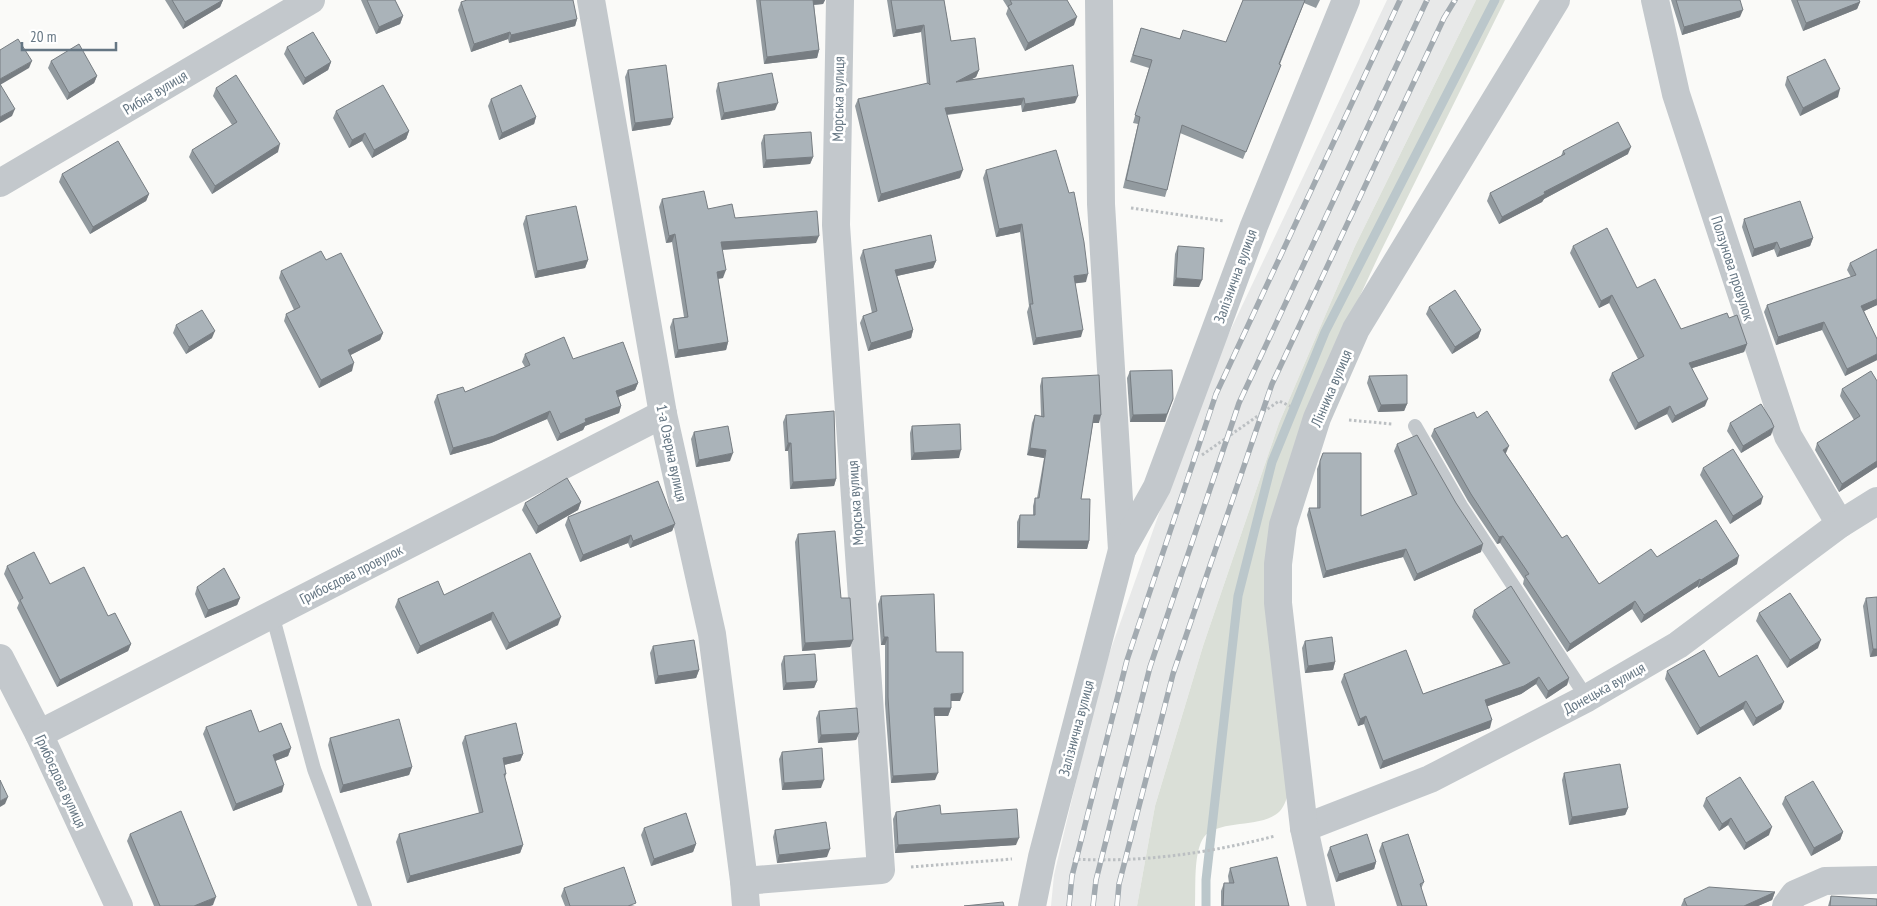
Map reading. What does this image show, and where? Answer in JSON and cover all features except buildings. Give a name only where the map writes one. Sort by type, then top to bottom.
[{"type":"street","name":"Рибна вулиця","points":[[0,184],[311,0]]},
{"type":"street","name":"1-а Озерна вулиця","points":[[592,0],[663,414],[712,634],[745,893]]},
{"type":"street","name":"Морська вулиця","points":[[840,0],[836,225],[881,870]]},
{"type":"street","name":"Залізнична вулиця","points":[[1099,0],[1101,204],[1122,550]]},
{"type":"street","name":"Залізнична вулиця","points":[[1032,906],[1042,857],[1122,550],[1157,487],[1254,226],[1346,0]]},
{"type":"street","name":"Лінника вулиця","points":[[1321,906],[1304,828],[1278,603],[1278,564],[1283,525],[1316,418],[1356,329],[1556,0]]},
{"type":"street","name":"Ползунова провулок","points":[[1655,0],[1676,94],[1788,436],[1840,524]]},
{"type":"street","name":"Грибоєдова провулок","points":[[38,734],[663,414]]},
{"type":"street","name":"Донецька вулиця","points":[[1304,828],[1430,779],[1588,698],[1678,645],[1840,524],[1877,501]]},
{"type":"street","name":"Грибоєдова вулиця","points":[[0,658],[38,734],[118,906]]},
{"type":"street","points":[[745,893],[881,870]]},
{"type":"street","points":[[1786,906],[1795,894],[1825,881],[1877,880]]},
{"type":"lane","points":[[1415,426],[1461,506],[1588,698]]},
{"type":"lane","points":[[272,614],[314,769],[365,906]]},
{"type":"path","points":[[1101,204],[1254,226]]},
{"type":"path","points":[[1200,456],[1279,401]]},
{"type":"path","points":[[1316,418],[1415,426]]},
{"type":"path","points":[[881,870],[1042,857],[1102,860],[1188,854],[1233,847],[1304,828]]},
{"type":"shaded area","points":[[1387,0],[1476,0],[1355,246],[1279,423],[1203,646],[1155,806],[1137,906],[1051,906],[1054,875],[1101,677],[1205,384]]},
{"type":"shaded area","points":[[1476,0],[1505,0],[1379,255],[1325,371],[1274,522],[1289,794],[1280,811],[1272,817],[1219,828],[1211,831],[1204,837],[1198,852],[1195,906],[1137,906],[1155,806],[1203,646],[1279,423],[1355,246]]},
{"type":"waterway","points":[[1206,906],[1206,880],[1238,596],[1272,462],[1325,332],[1495,0]]},
{"type":"railway","points":[[1069,906],[1072,876],[1127,660],[1216,394],[1400,0]]},
{"type":"railway","points":[[1093,906],[1096,880],[1150,667],[1239,403],[1427,0]]},
{"type":"railway","points":[[1117,906],[1119,884],[1173,674],[1272,384],[1444,18],[1455,0]]}]
